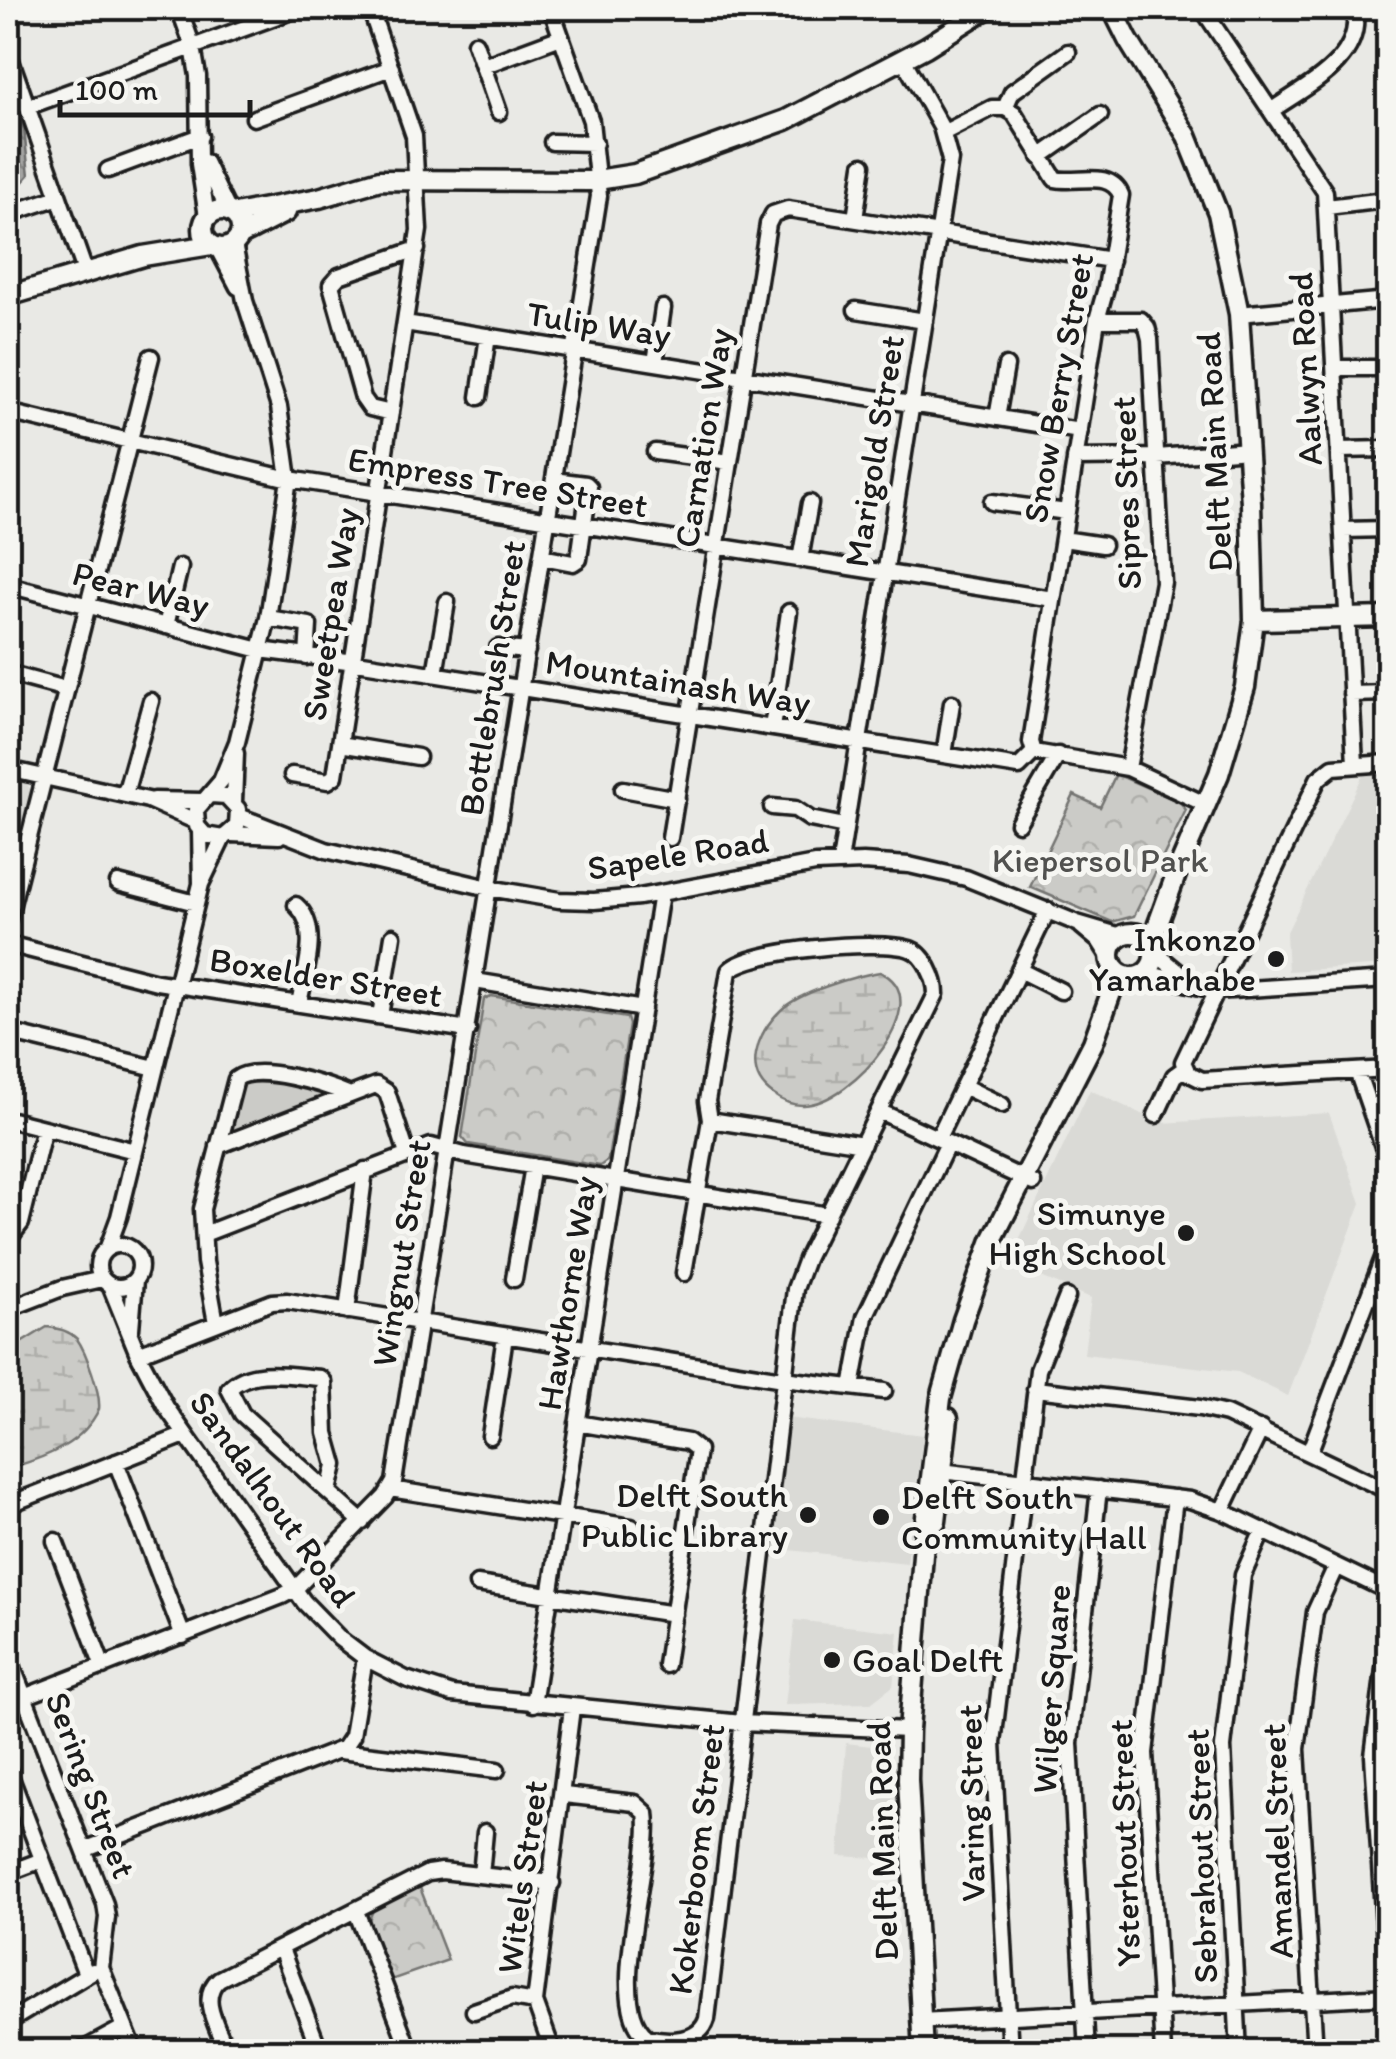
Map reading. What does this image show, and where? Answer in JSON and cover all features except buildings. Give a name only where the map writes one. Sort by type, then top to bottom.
[{"type":"street","points":[[179,8],[198,76],[205,237],[226,243]]},
{"type":"street","points":[[27,107],[281,11],[300,8]]},
{"type":"street","name":"Sweetpea Way","points":[[292,776],[333,780],[417,249],[414,136],[370,8]]},
{"type":"street","name":"Bottlebrush Street","points":[[489,888],[598,196],[595,143],[586,106],[551,8]]},
{"type":"street","points":[[8,296],[143,256],[226,243],[319,198],[369,182],[418,178],[614,180],[669,164],[786,120],[903,59],[988,8]]},
{"type":"street","name":"Delft Main Road","points":[[1099,8],[1128,40]]},
{"type":"street","name":"Delft Main Road","points":[[1112,8],[1166,98],[1204,175],[1226,245],[1240,314],[1249,450],[1254,620],[1245,687],[1207,805],[1176,872],[1152,947]]},
{"type":"street","name":"Aalwyn Road","points":[[1202,8],[1320,180],[1327,207],[1355,764]]},
{"type":"street","points":[[1272,110],[1344,56],[1355,34],[1354,8]]},
{"type":"street","points":[[482,66],[561,37]]},
{"type":"street","points":[[475,43],[498,112]]},
{"type":"street","points":[[8,52],[86,274]]},
{"type":"street","points":[[944,133],[992,108],[1005,108],[1012,92],[1068,52]]},
{"type":"street","name":"Marigold Street","points":[[840,862],[950,160],[944,133],[903,59]]},
{"type":"street","points":[[254,118],[391,68]]},
{"type":"street","name":"Snow Berry Street","points":[[1005,108],[1014,113],[1052,176],[1060,181],[1103,180],[1116,186],[1120,200],[1053,599],[1031,742],[1034,752]]},
{"type":"street","points":[[1040,158],[1100,115]]},
{"type":"street","points":[[108,170],[200,136]]},
{"type":"street","points":[[552,142],[595,143]]},
{"type":"street","points":[[200,152],[241,224],[226,243]]},
{"type":"street","points":[[855,220],[863,165]]},
{"type":"street","points":[[8,214],[59,197]]},
{"type":"street","points":[[143,256],[206,220],[214,211],[232,212],[319,198]]},
{"type":"street","points":[[1327,207],[1377,202]]},
{"type":"street","name":"Carnation Way","points":[[670,838],[770,218],[777,211],[788,209],[1111,260]]},
{"type":"street","points":[[201,884],[196,810],[221,781],[237,742],[268,618],[288,479],[278,407],[226,243]]},
{"type":"street","points":[[390,413],[370,408],[362,398],[330,284],[339,276],[417,249]]},
{"type":"street","points":[[1240,314],[1388,300]]},
{"type":"street","points":[[656,363],[663,308]]},
{"type":"street","points":[[856,310],[925,320]]},
{"type":"street","name":"Sipres Street","points":[[1097,320],[1135,318],[1147,327],[1157,457],[1161,600],[1128,768]]},
{"type":"street","name":"Tulip Way","points":[[406,323],[1080,431]]},
{"type":"street","points":[[479,397],[488,336]]},
{"type":"street","points":[[8,920],[151,357]]},
{"type":"street","points":[[997,418],[1006,366]]},
{"type":"street","points":[[1334,368],[1388,368]]},
{"type":"street","name":"Empress Tree Street","points":[[8,412],[288,479],[1053,599]]},
{"type":"street","points":[[1339,450],[1388,449]]},
{"type":"street","points":[[1076,458],[1249,450]]},
{"type":"street","points":[[655,452],[730,462]]},
{"type":"street","points":[[542,557],[577,562],[584,526],[589,487],[554,480]]},
{"type":"street","points":[[992,502],[1067,512]]},
{"type":"street","points":[[800,560],[810,503]]},
{"type":"street","points":[[1343,530],[1388,529]]},
{"type":"street","points":[[1063,538],[1103,545]]},
{"type":"street","points":[[166,626],[180,568]]},
{"type":"street","name":"Pear Way","points":[[8,586],[260,650]]},
{"type":"street","points":[[435,674],[448,602]]},
{"type":"street","points":[[772,728],[789,612]]},
{"type":"street","points":[[1254,620],[1388,617]]},
{"type":"street","points":[[268,618],[309,625],[308,657]]},
{"type":"street","name":"Mountainash Way","points":[[498,648],[527,650]]},
{"type":"street","name":"Mountainash Way","points":[[260,650],[1019,766]]},
{"type":"street","points":[[14,675],[66,689]]},
{"type":"street","points":[[1351,694],[1388,694]]},
{"type":"street","points":[[124,794],[150,702]]},
{"type":"street","points":[[944,754],[952,703]]},
{"type":"street","points":[[130,1335],[106,1282],[103,1254],[119,1217],[201,884],[237,809],[237,742]]},
{"type":"street","points":[[340,744],[418,757]]},
{"type":"street","points":[[1039,786],[1019,766],[1034,752],[1128,768],[1207,805]]},
{"type":"street","points":[[1018,823],[1058,755]]},
{"type":"street","points":[[1388,763],[1333,767],[1318,779],[1184,1057],[1186,1070],[1202,1080],[1388,1069]]},
{"type":"street","points":[[8,769],[148,800],[198,826],[210,838],[227,836]]},
{"type":"street","points":[[624,789],[676,799]]},
{"type":"street","points":[[148,800],[221,795],[237,809]]},
{"type":"street","points":[[772,807],[846,826]]},
{"type":"street","name":"Sapele Road","points":[[237,809],[284,836],[326,850],[489,888],[572,901],[617,900],[790,867],[840,862],[932,869],[966,878],[1077,923],[1124,934]]},
{"type":"street","name":"Sapele Road","points":[[227,836],[284,836]]},
{"type":"street","name":"Delft Main Road","points":[[1124,934],[1148,916],[1176,872]]},
{"type":"street","points":[[118,884],[196,903]]},
{"type":"street","name":"Wingnut Street","points":[[295,1589],[362,1522],[390,1489],[396,1474],[489,888]]},
{"type":"street","name":"Hawthorne Way","points":[[533,1704],[662,892]]},
{"type":"street","points":[[296,905],[307,916],[310,932],[299,1004]]},
{"type":"street","points":[[852,1387],[865,1317],[964,1086],[1048,910]]},
{"type":"street","name":"Sapele Road","points":[[1077,923],[1100,942],[1112,961]]},
{"type":"street","points":[[1193,984],[1140,935],[1124,934],[1112,945],[1112,961],[1122,974],[1216,991],[1388,980]]},
{"type":"street","points":[[380,1016],[394,936]]},
{"type":"street","name":"Boxelder Street","points":[[8,944],[175,984],[468,1030]]},
{"type":"street","name":"Kokerboom Street","points":[[564,1795],[634,1803],[646,1813],[628,1999],[638,2030],[646,2038],[696,2036],[704,2030],[707,2019],[795,1290],[936,989],[916,952],[862,944],[747,959],[734,966],[726,977],[709,1084],[706,1105],[710,1120]]},
{"type":"street","points":[[1138,975],[1150,968],[1152,947]]},
{"type":"street","name":"Delft Main Road","points":[[923,2052],[908,1730],[937,1470],[941,1398],[963,1320],[985,1263],[999,1247],[1027,1181],[1056,1131],[1058,1115],[1093,1043],[1112,990],[1112,961]]},
{"type":"street","points":[[1019,970],[1060,991]]},
{"type":"street","name":"Delft Main Road","points":[[1093,1043],[1138,975]]},
{"type":"street","points":[[476,981],[642,1009]]},
{"type":"street","points":[[8,1032],[155,1068]]},
{"type":"street","points":[[1156,1115],[1174,1076],[1186,1070]]},
{"type":"street","points":[[1357,1071],[1388,1161]]},
{"type":"street","points":[[216,1324],[202,1209],[234,1084],[244,1073],[324,1084],[350,1094]]},
{"type":"street","points":[[218,1146],[372,1086],[384,1088],[407,1154]]},
{"type":"street","points":[[964,1086],[1002,1105]]},
{"type":"street","points":[[879,1111],[1027,1181]]},
{"type":"street","points":[[8,1119],[135,1151]]},
{"type":"street","points":[[684,1273],[710,1120],[863,1144]]},
{"type":"street","points":[[8,1240],[21,1223],[44,1128]]},
{"type":"street","points":[[204,1234],[431,1146],[828,1215]]},
{"type":"street","points":[[514,1279],[534,1166]]},
{"type":"street","points":[[347,1310],[366,1170]]},
{"type":"street","points":[[119,1217],[140,1263],[134,1280],[130,1335]]},
{"type":"street","points":[[62,1288],[103,1254],[124,1245],[130,1248]]},
{"type":"street","points":[[1309,1452],[1388,1245]]},
{"type":"street","points":[[8,1310],[62,1288],[106,1282],[119,1287],[134,1280]]},
{"type":"street","name":"Varing Street","points":[[1010,2052],[993,1743],[1035,1389],[1041,1359],[1066,1297]]},
{"type":"street","points":[[138,1354],[282,1300],[783,1379],[884,1391]]},
{"type":"street","name":"Sandalhout Road","points":[[130,1335],[186,1435],[295,1589],[321,1621],[365,1658],[406,1679],[440,1691],[572,1708],[742,1723],[908,1730]]},
{"type":"street","points":[[490,1436],[505,1336]]},
{"type":"street","points":[[329,1491],[335,1465],[326,1433],[324,1382],[320,1378],[269,1374],[232,1384],[231,1397],[242,1414],[362,1522]]},
{"type":"street","points":[[1035,1389],[1226,1414],[1388,1488]]},
{"type":"street","points":[[577,1423],[688,1442],[698,1450],[666,1665]]},
{"type":"street","points":[[1222,1511],[1260,1429]]},
{"type":"street","points":[[8,1505],[186,1435]]},
{"type":"street","points":[[116,1462],[183,1636]]},
{"type":"street","points":[[937,1470],[1175,1498],[1222,1511],[1388,1591]]},
{"type":"street","points":[[390,1489],[632,1528]]},
{"type":"street","name":"Wilger Square","points":[[1087,2052],[1070,1743],[1099,1490]]},
{"type":"street","name":"Ysterhout Street","points":[[1162,2052],[1145,1753],[1175,1498]]},
{"type":"street","name":"Sebrahout Street","points":[[1239,2052],[1223,1747],[1242,1576],[1263,1530]]},
{"type":"street","points":[[54,1541],[103,1667]]},
{"type":"street","name":"Amandel Street","points":[[1315,2052],[1297,1749],[1315,1612],[1336,1566]]},
{"type":"street","points":[[476,1584],[674,1614]]},
{"type":"street","points":[[24,1698],[295,1589]]},
{"type":"street","points":[[920,2021],[1312,2000],[1388,1992],[1382,1812],[1373,1748],[1384,1690],[1388,1637]]},
{"type":"street","name":"Sering Street","points":[[8,1654],[106,1910],[94,1971],[126,2027],[135,2052]]},
{"type":"street","points":[[340,1751],[352,1736],[365,1658]]},
{"type":"street","name":"Witels Street","points":[[553,2052],[535,2002],[572,1708]]},
{"type":"street","points":[[84,1850],[340,1751],[497,1770]]},
{"type":"street","points":[[8,1770],[42,1860],[94,1971],[8,2022]]},
{"type":"street","points":[[481,1875],[485,1832]]},
{"type":"street","points":[[8,1873],[42,1860]]},
{"type":"street","points":[[227,2052],[209,2004],[210,1989],[220,1979],[428,1872],[552,1883]]},
{"type":"street","points":[[356,1910],[410,2052]]},
{"type":"street","points":[[280,1949],[320,2052]]},
{"type":"street","points":[[474,2010],[512,1998],[535,2002]]},
{"type":"street","points":[[79,2052],[126,2027]]},
{"type":"shaded area","points":[[1364,773],[1388,773],[1388,965],[1288,971],[1286,934]]},
{"type":"shaded area","points":[[8,780],[26,782],[31,791],[8,884]]},
{"type":"shaded area","name":"Simunye High School","points":[[1090,1090],[1161,1123],[1329,1113],[1361,1203],[1288,1396],[1238,1372],[1084,1354],[1091,1298],[1008,1263]]},
{"type":"shaded area","points":[[787,1418],[923,1435],[907,1563],[771,1548]]},
{"type":"shaded area","name":"Goal Delft","points":[[795,1620],[899,1632],[893,1686],[871,1703],[785,1705]]},
{"type":"shaded area","points":[[846,1743],[880,1747],[890,1755],[895,1859],[839,1856]]},
{"type":"green space","name":"Kiepersol Park","points":[[1116,774],[1180,802],[1186,810],[1134,916],[1112,922],[1030,887],[1074,795],[1100,807]]},
{"type":"green space","points":[[880,972],[896,985],[900,1004],[895,1026],[865,1070],[845,1088],[823,1100],[802,1105],[784,1101],[764,1086],[755,1065],[756,1053],[765,1030],[781,1010],[814,991]]},
{"type":"green space","points":[[491,996],[627,1018],[608,1160],[600,1166],[468,1144],[462,1137],[484,999]]},
{"type":"green space","points":[[247,1076],[321,1086],[326,1096],[322,1101],[232,1134],[228,1130],[238,1083]]},
{"type":"green space","points":[[47,1327],[77,1339],[92,1373],[99,1409],[74,1440],[13,1467],[8,1464],[8,1351]]},
{"type":"green space","points":[[419,1885],[448,1960],[391,1980],[368,1922],[374,1908]]},
{"type":"water","points":[[8,100],[24,129],[29,175],[8,198]]},
{"type":"place","name":"Inkonzo Yamarhabe","points":[[1276,959]]},
{"type":"place","name":"Simunye High School","points":[[1186,1233]]},
{"type":"place","name":"Delft South Public Library","points":[[808,1515]]},
{"type":"place","name":"Delft South Community Hall","points":[[881,1517]]},
{"type":"place","name":"Goal Delft","points":[[832,1660]]}]
